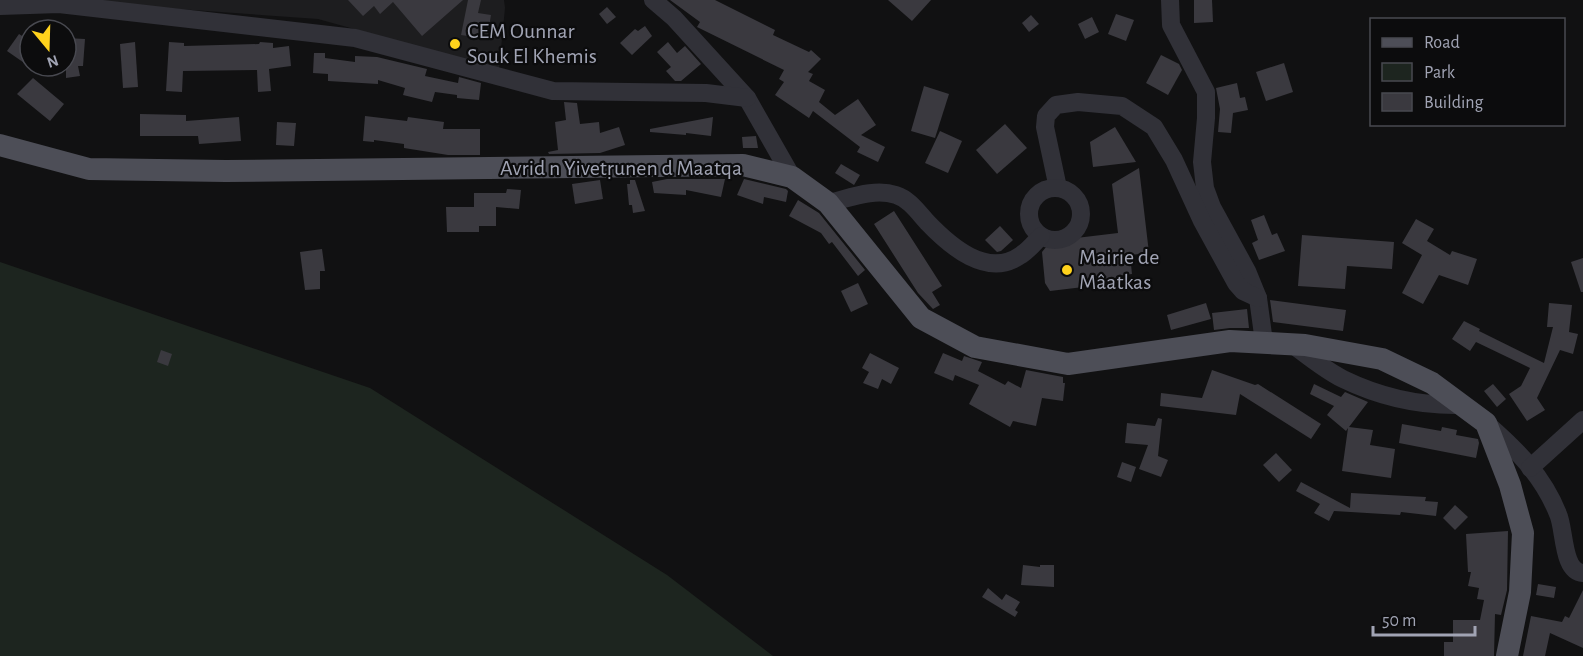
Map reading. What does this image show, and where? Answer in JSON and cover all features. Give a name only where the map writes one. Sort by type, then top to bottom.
[{"type":"main road","name":"Avrid n Yivetṛunen d Maatqa","points":[[0,145],[88,169],[238,171],[743,165],[792,177],[828,202],[921,318],[975,347],[1068,364],[1230,341],[1292,344],[1382,359],[1432,383],[1486,423]]},
{"type":"main road","points":[[1486,423],[1510,485],[1523,533],[1520,592],[1507,656]]},
{"type":"street","points":[[653,0],[674,18],[747,98],[792,177]]},
{"type":"street","points":[[1170,0],[1171,25],[1206,92],[1202,162],[1204,188],[1247,271],[1258,298],[1264,342]]},
{"type":"street","points":[[0,6],[59,3],[354,38],[553,91],[706,93],[747,98]]},
{"type":"street","points":[[1058,188],[1045,127],[1046,116],[1056,105],[1078,102],[1122,106],[1154,127],[1174,160],[1202,221],[1236,283],[1244,291],[1258,298]]},
{"type":"street","points":[[1058,188],[1074,196],[1081,212],[1077,229],[1062,239],[1054,240],[1041,236],[1029,220],[1031,204],[1042,192],[1058,188]]},
{"type":"street","points":[[828,202],[864,194],[898,195],[906,200],[932,228],[967,256],[987,263],[1021,256],[1041,236]]},
{"type":"street","points":[[1292,344],[1343,379],[1404,401],[1461,405]]},
{"type":"street","points":[[1530,468],[1583,420]]},
{"type":"street","points":[[1486,423],[1518,451],[1539,479],[1559,515],[1569,565],[1578,573],[1583,573]]},
{"type":"shaded area","name":"CEM Ounnar Souk El Khemis","points":[[78,0],[504,0],[505,8],[499,69],[318,19],[79,2]]},
{"type":"green space","points":[[0,262],[370,388],[667,575],[773,656],[0,656]]},
{"type":"building","points":[[348,0],[463,0],[422,36],[393,2],[380,14],[374,6],[363,16]]},
{"type":"building","points":[[468,0],[481,0],[478,13],[491,15],[487,39],[461,35]]},
{"type":"building","points":[[670,0],[715,0],[775,30],[773,35],[809,52],[811,50],[821,59],[808,72],[813,74],[809,81],[825,90],[819,102],[835,115],[858,99],[876,125],[861,135],[885,147],[878,162],[857,152],[860,147],[813,111],[809,118],[775,95],[784,82],[779,79],[784,70],[697,27],[700,22]]},
{"type":"building","points":[[888,0],[931,0],[912,21]]},
{"type":"building","points":[[1194,0],[1212,0],[1213,22],[1194,23]]},
{"type":"building","points":[[607,7],[616,17],[607,24],[599,14]]},
{"type":"building","points":[[1116,14],[1134,20],[1126,41],[1108,34]]},
{"type":"building","points":[[1031,15],[1039,24],[1029,32],[1022,23]]},
{"type":"building","points":[[1092,17],[1099,32],[1085,39],[1078,24]]},
{"type":"building","points":[[645,26],[652,36],[632,55],[620,43],[635,29],[638,31]]},
{"type":"building","points":[[18,35],[18,59],[7,51]]},
{"type":"building","points":[[78,39],[85,39],[83,66],[78,66]]},
{"type":"building","points":[[135,42],[138,87],[123,88],[120,44]]},
{"type":"building","points":[[169,42],[184,43],[184,46],[259,44],[260,42],[273,43],[273,48],[289,46],[291,66],[269,69],[271,91],[258,92],[257,70],[183,71],[182,92],[166,91]]},
{"type":"building","points":[[668,42],[677,53],[685,46],[701,64],[681,81],[675,81],[666,71],[671,67],[657,52]]},
{"type":"building","points":[[314,53],[325,53],[325,58],[355,62],[355,56],[377,57],[427,69],[425,76],[458,83],[459,77],[481,83],[479,100],[457,98],[457,95],[435,92],[432,102],[403,95],[405,88],[378,80],[378,84],[328,81],[328,74],[313,73]]},
{"type":"building","points":[[1161,55],[1179,64],[1182,70],[1168,95],[1146,83]]},
{"type":"building","points":[[1284,63],[1293,92],[1266,101],[1256,72]]},
{"type":"building","points":[[33,78],[64,104],[50,121],[17,94]]},
{"type":"building","points":[[1237,83],[1240,98],[1245,97],[1248,110],[1233,113],[1231,133],[1218,132],[1220,109],[1216,88]]},
{"type":"building","points":[[924,86],[949,94],[935,138],[911,131]]},
{"type":"building","points":[[564,102],[577,103],[580,124],[599,122],[600,133],[619,127],[625,145],[600,153],[549,154],[548,152],[558,150],[555,122],[566,120]]},
{"type":"building","points":[[140,114],[186,115],[186,121],[239,117],[241,141],[199,144],[198,136],[140,136]]},
{"type":"building","points":[[365,116],[407,121],[408,117],[444,122],[443,129],[480,129],[480,155],[448,155],[404,148],[404,144],[374,140],[374,142],[363,141]]},
{"type":"building","points":[[713,117],[711,136],[650,132],[650,129]]},
{"type":"building","points":[[277,122],[296,123],[294,146],[276,145]]},
{"type":"building","points":[[1005,124],[1027,148],[997,174],[976,150]]},
{"type":"building","points":[[1115,127],[1136,162],[1093,167],[1090,142]]},
{"type":"building","points":[[940,131],[962,141],[948,173],[925,163]]},
{"type":"building","points":[[756,136],[758,148],[743,148],[742,137]]},
{"type":"building","points":[[841,164],[860,175],[854,185],[835,173]]},
{"type":"building","points":[[1139,168],[1149,253],[1130,255],[1132,274],[1116,276],[1117,283],[1050,291],[1045,283],[1042,252],[1051,241],[1118,233],[1112,184]]},
{"type":"building","points":[[667,179],[725,179],[721,197],[686,190],[686,195],[654,193],[652,182]]},
{"type":"building","points":[[744,179],[786,189],[788,191],[786,202],[764,197],[763,204],[737,195]]},
{"type":"building","points":[[600,180],[603,199],[575,204],[572,184]]},
{"type":"building","points":[[630,180],[635,180],[645,211],[633,213],[632,205],[629,205],[627,184],[630,184]]},
{"type":"building","points":[[507,189],[521,190],[519,209],[496,207],[496,226],[479,226],[479,232],[447,232],[446,207],[474,207],[474,193],[506,193]]},
{"type":"building","points":[[798,200],[819,213],[865,270],[858,276],[832,242],[829,244],[821,233],[789,216]]},
{"type":"building","points":[[894,211],[942,286],[932,292],[940,305],[933,309],[918,293],[874,224]]},
{"type":"building","points":[[1264,215],[1272,235],[1277,233],[1285,251],[1259,260],[1252,243],[1258,240],[1251,220]]},
{"type":"building","points":[[1416,219],[1434,229],[1427,241],[1450,255],[1452,251],[1477,259],[1468,285],[1439,275],[1423,304],[1402,293],[1422,255],[1402,243]]},
{"type":"building","points":[[1000,226],[1013,240],[997,252],[985,240]]},
{"type":"building","points":[[1302,235],[1394,242],[1392,269],[1347,266],[1345,289],[1298,286]]},
{"type":"building","points":[[322,249],[325,271],[320,271],[320,289],[305,290],[300,252]]},
{"type":"building","points":[[1583,258],[1583,292],[1581,292],[1571,262]]},
{"type":"building","points":[[858,283],[868,304],[851,312],[841,291]]},
{"type":"building","points":[[1270,300],[1346,310],[1343,331],[1273,322]]},
{"type":"building","points":[[1206,303],[1211,319],[1171,330],[1167,315]]},
{"type":"building","points":[[1549,303],[1572,305],[1569,332],[1578,334],[1573,354],[1560,350],[1537,398],[1545,410],[1527,421],[1509,394],[1521,386],[1530,368],[1476,342],[1470,351],[1452,339],[1464,321],[1480,329],[1479,331],[1544,363],[1553,327],[1547,327]]},
{"type":"building","points":[[1247,309],[1249,328],[1214,330],[1212,313]]},
{"type":"building","points":[[161,350],[172,354],[168,366],[157,362]]},
{"type":"building","points":[[870,353],[899,368],[891,384],[882,379],[878,389],[863,383],[869,372],[862,368]]},
{"type":"building","points":[[943,353],[962,361],[964,356],[982,362],[978,371],[1005,385],[1008,381],[1021,388],[1026,370],[1063,377],[1063,383],[1065,383],[1063,401],[1042,398],[1036,426],[1013,421],[1010,427],[969,404],[979,385],[955,375],[953,381],[934,373]]},
{"type":"building","points":[[1212,370],[1255,385],[1258,384],[1321,424],[1311,439],[1240,394],[1236,415],[1160,406],[1161,393],[1202,398]]},
{"type":"building","points":[[1314,384],[1341,397],[1345,392],[1368,402],[1349,427],[1373,430],[1370,445],[1395,449],[1391,478],[1342,471],[1348,428],[1346,431],[1327,415],[1334,406],[1310,394]]},
{"type":"building","points":[[1493,384],[1506,399],[1497,407],[1484,391]]},
{"type":"building","points":[[1158,418],[1162,419],[1158,456],[1168,460],[1161,477],[1139,469],[1148,445],[1125,443],[1127,423],[1155,426]]},
{"type":"building","points":[[1402,424],[1441,431],[1442,427],[1457,430],[1456,435],[1478,439],[1476,458],[1399,443]]},
{"type":"building","points":[[1276,453],[1292,470],[1279,482],[1263,465]]},
{"type":"building","points":[[1122,462],[1136,467],[1131,482],[1117,477]]},
{"type":"building","points":[[1301,482],[1350,508],[1351,493],[1426,497],[1425,501],[1438,502],[1436,516],[1401,512],[1400,515],[1334,511],[1329,521],[1314,513],[1320,504],[1296,491]]},
{"type":"building","points":[[1455,505],[1468,517],[1455,530],[1443,518]]},
{"type":"building","points":[[1508,531],[1507,590],[1501,615],[1495,614],[1494,656],[1444,656],[1444,642],[1453,642],[1453,620],[1480,620],[1484,600],[1477,599],[1479,588],[1468,586],[1471,572],[1468,572],[1466,534]]},
{"type":"building","points":[[1023,565],[1040,567],[1040,565],[1054,565],[1054,587],[1021,585]]},
{"type":"building","points":[[1538,584],[1556,587],[1554,598],[1536,595]]},
{"type":"building","points":[[988,588],[1002,600],[1006,594],[1020,602],[1015,610],[1018,612],[1015,617],[982,597]]},
{"type":"building","points":[[1583,590],[1583,648],[1550,633],[1545,656],[1523,656],[1531,616],[1562,622],[1565,616],[1569,618]]},
{"type":"place","name":"CEM Ounnar Souk El Khemis","points":[[455,44]]},
{"type":"place","name":"Mairie de Mâatkas","points":[[1067,270]]}]
